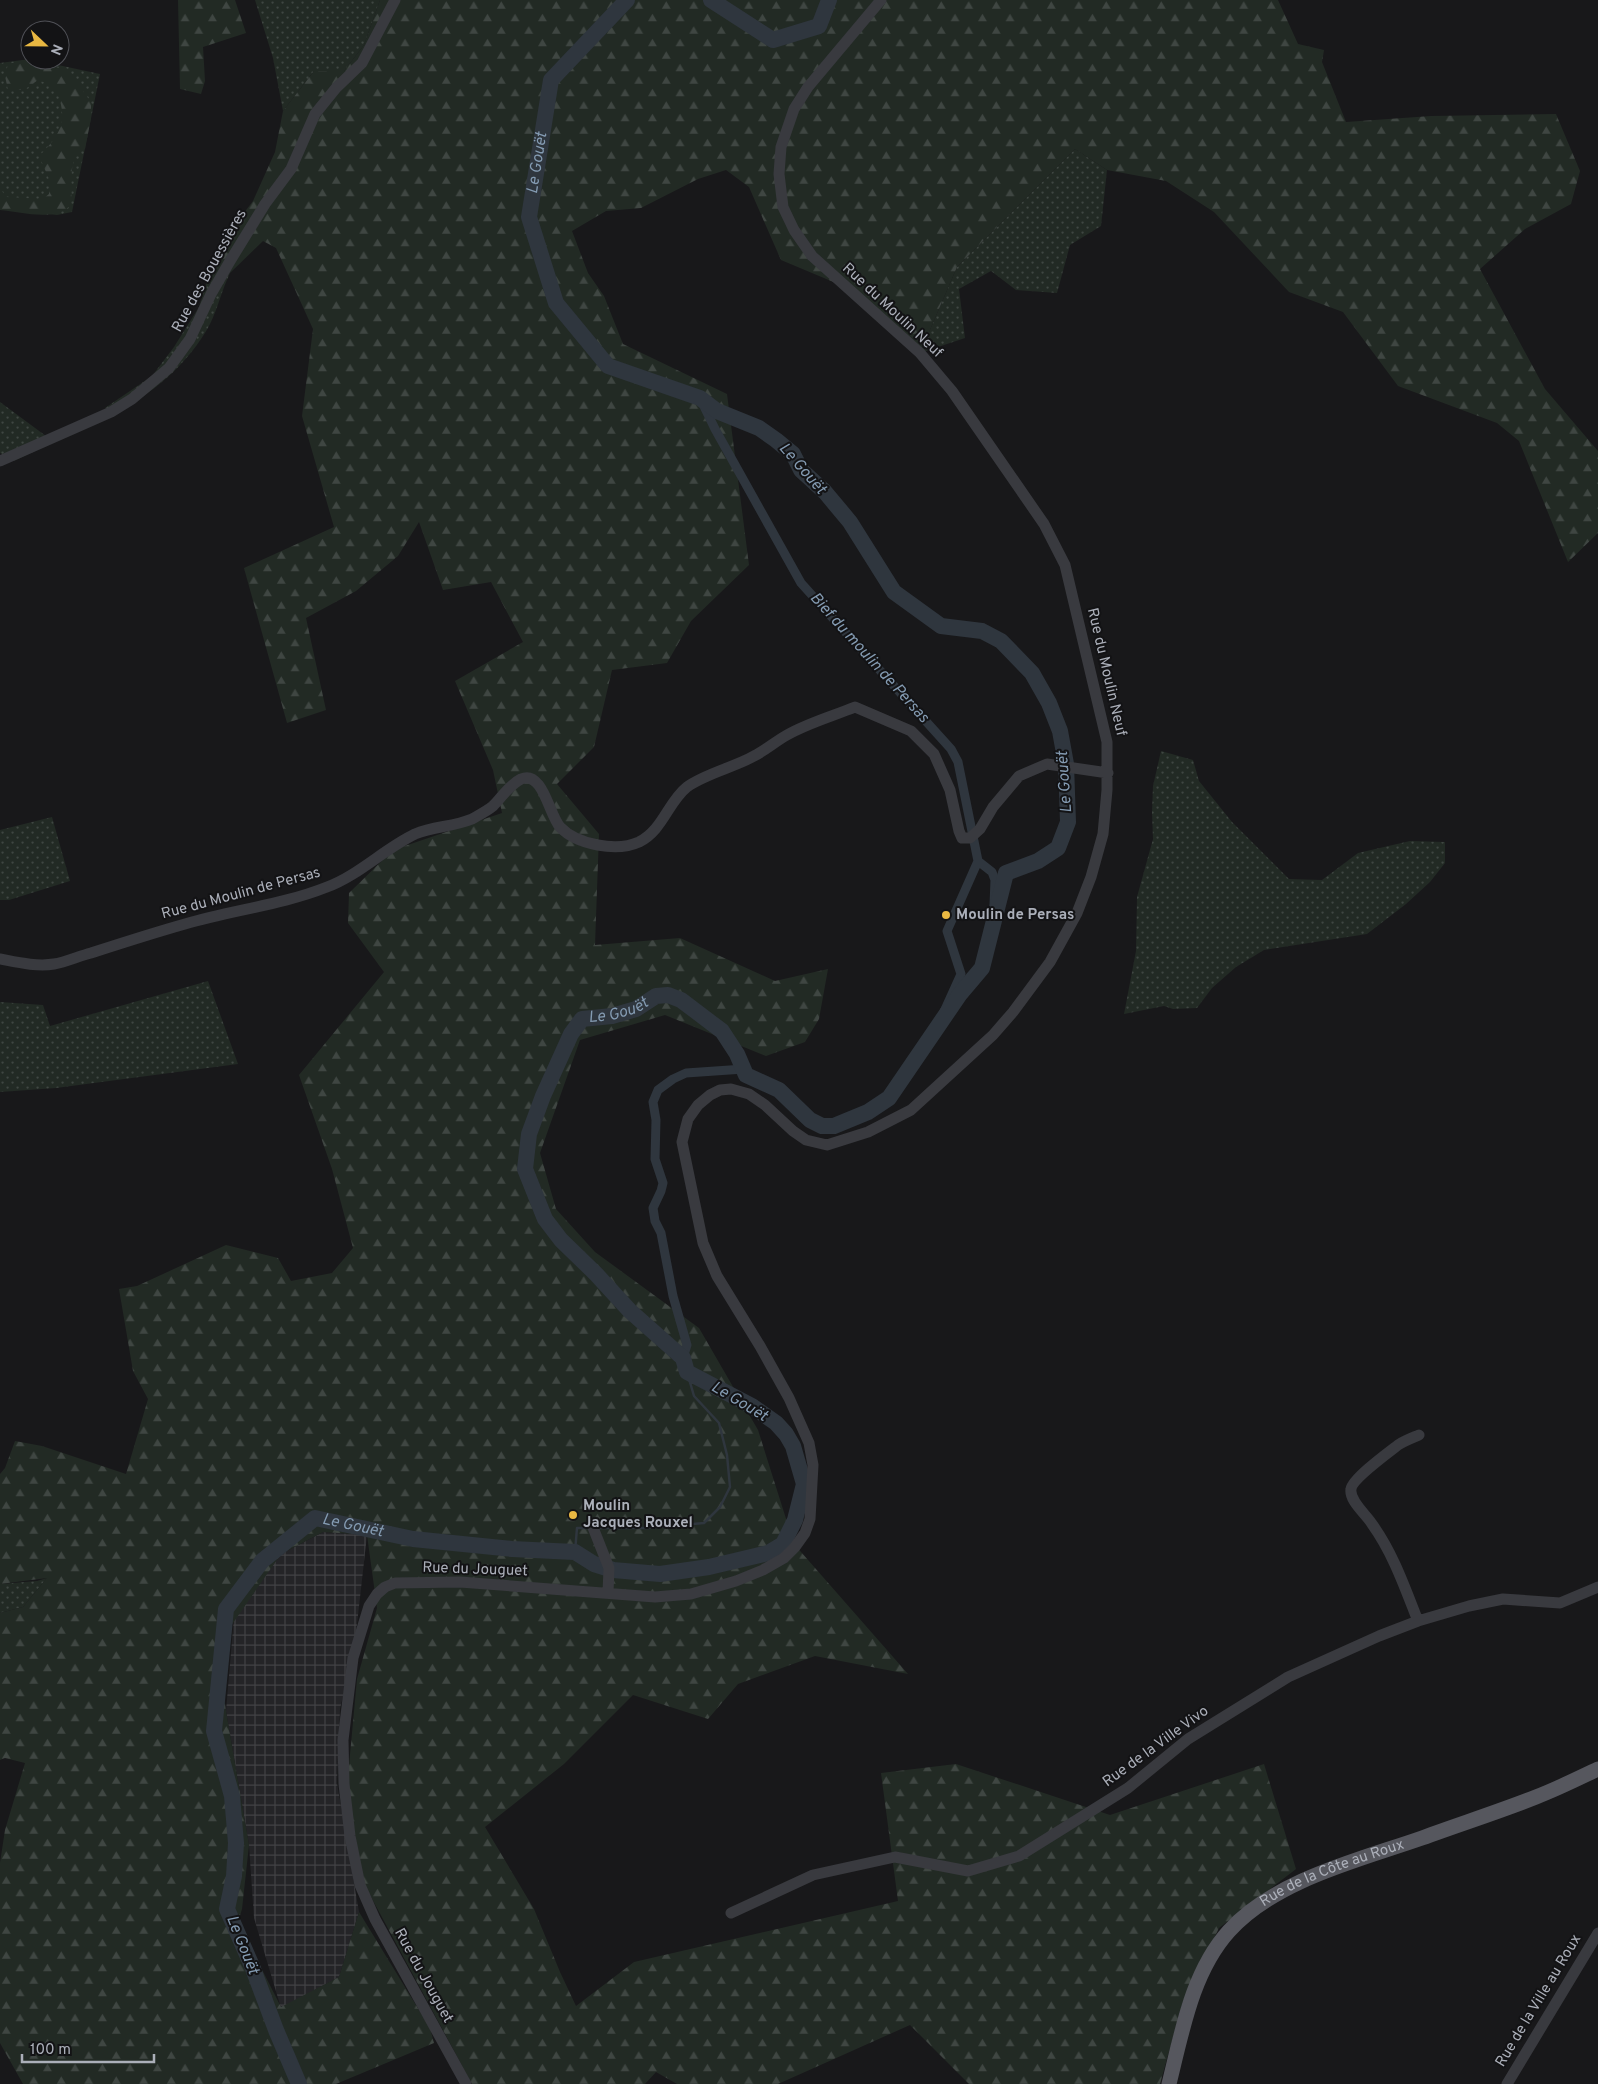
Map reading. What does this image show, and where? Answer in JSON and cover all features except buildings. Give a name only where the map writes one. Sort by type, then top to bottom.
[{"type":"main road","name":"Rue de la Côte au Roux","points":[[1169,2084],[1190,2004],[1200,1976],[1230,1930],[1254,1910],[1277,1894],[1321,1874],[1536,1797],[1598,1770]]},
{"type":"street","name":"Rue des Bouessières","points":[[0,461],[111,412],[132,399],[169,368],[190,340],[211,294],[230,260],[265,204],[291,169],[315,114],[336,88],[362,63],[395,0]]},
{"type":"street","name":"Rue du Moulin Neuf","points":[[721,1282],[703,1243],[682,1142],[688,1119],[698,1105],[710,1094],[720,1090],[731,1089],[749,1094],[806,1140],[827,1145],[868,1132],[911,1110],[993,1035],[1013,1012],[1050,962],[1077,913],[1091,877],[1103,834],[1108,773],[1107,742],[1065,565],[1044,524],[952,392],[920,353],[812,256],[794,230],[783,207],[779,174],[780,165],[787,126],[794,109],[808,88],[880,0]]},
{"type":"street","name":"Rue du Moulin de Persas","points":[[0,959],[52,965],[186,923],[262,906],[328,887],[414,835],[429,829],[453,826],[472,819],[491,808],[513,784],[523,778],[530,778],[537,782],[545,794],[551,812],[561,828],[578,838],[610,846],[639,842],[654,831],[688,787],[754,757],[788,734],[855,707],[911,731],[934,754],[950,790],[958,831],[962,838],[970,838],[980,829],[993,807],[1019,776],[1047,764],[1108,773]]},
{"type":"street","name":"Rue du Jouguet","points":[[466,2084],[375,1919],[360,1885],[350,1836],[344,1784],[343,1740],[353,1658],[364,1621],[369,1606],[377,1594],[385,1587],[395,1583],[460,1582],[608,1589],[655,1598],[691,1594],[727,1583],[763,1570],[784,1558],[805,1533],[810,1519],[813,1465],[809,1443],[789,1398],[721,1282]]},
{"type":"street","points":[[1418,1621],[1398,1569],[1386,1545],[1373,1524],[1352,1498],[1350,1487],[1399,1444],[1419,1435]]},
{"type":"street","points":[[593,1528],[609,1568],[608,1589]]},
{"type":"street","name":"Rue de la Ville Vivo","points":[[731,1912],[813,1875],[895,1857],[968,1870],[1020,1856],[1128,1788],[1188,1738],[1288,1677],[1379,1636],[1418,1621],[1503,1599],[1560,1603],[1598,1587]]},
{"type":"street","name":"Rue de la Ville au Roux","points":[[1507,2084],[1598,1933]]},
{"type":"shaded area","points":[[323,1532],[367,1535],[355,1642],[340,1709],[337,1783],[359,1912],[339,1977],[281,2008],[254,1918],[249,1845],[226,1711],[234,1617],[281,1554]]},
{"type":"green space","points":[[178,0],[235,0],[246,33],[203,47],[205,81],[201,94],[180,89]]},
{"type":"green space","points":[[255,0],[380,0],[364,45],[344,71],[314,71],[283,111],[273,58]]},
{"type":"green space","points":[[380,0],[1278,0],[1298,44],[1324,50],[1322,62],[1346,122],[1431,116],[1556,114],[1580,171],[1571,204],[1525,229],[1480,269],[1545,389],[1598,451],[1598,533],[1568,562],[1519,441],[1497,423],[1398,386],[1343,312],[1289,292],[1214,212],[1166,181],[1107,170],[1075,149],[957,267],[920,353],[843,286],[781,260],[749,187],[726,170],[698,179],[641,208],[606,211],[572,231],[588,273],[604,296],[623,344],[727,394],[749,565],[691,621],[667,663],[612,670],[594,747],[557,784],[599,834],[595,945],[680,938],[775,981],[828,969],[819,1019],[805,1042],[766,1056],[665,1015],[580,1040],[540,1153],[556,1209],[595,1252],[699,1328],[758,1430],[794,1544],[908,1674],[815,1656],[738,1684],[708,1719],[633,1695],[564,1764],[485,1827],[534,1909],[576,2006],[634,1962],[898,1901],[881,1773],[956,1764],[1110,1815],[1264,1764],[1296,1869],[1219,1928],[1183,2001],[1160,2084],[969,2084],[910,2025],[778,2084],[677,2084],[656,2072],[645,2084],[472,2084],[363,1882],[347,1787],[357,1679],[377,1608],[367,1535],[323,1532],[281,1554],[217,1646],[249,1845],[242,1909],[238,1922],[281,2007],[339,1977],[359,1912],[430,2028],[434,2043],[336,2084],[23,2084],[0,2043],[0,1863],[5,1830],[25,1763],[5,1758],[0,1760],[0,1613],[23,1607],[47,1578],[0,1584],[0,1474],[5,1468],[15,1441],[42,1446],[126,1474],[148,1399],[133,1371],[119,1289],[137,1286],[226,1245],[278,1258],[291,1281],[332,1273],[353,1248],[332,1169],[299,1075],[384,972],[348,923],[349,893],[393,850],[502,813],[493,770],[455,681],[523,642],[491,582],[443,590],[419,522],[398,556],[356,591],[306,618],[326,710],[287,723],[244,568],[334,527],[302,416],[313,329],[276,248],[263,241],[230,273],[211,268],[219,246],[253,201],[275,152],[283,111],[314,71],[344,71],[364,45]]},
{"type":"green space","points":[[20,60],[20,70],[70,70],[70,68],[100,74],[72,212],[57,215],[0,209],[0,63]]},
{"type":"green space","points":[[20,61],[20,70],[64,70],[69,72],[91,102],[91,118],[85,149],[79,153],[73,166],[71,205],[56,213],[38,215],[0,210],[0,189],[7,197],[43,199],[49,194],[50,181],[39,156],[54,140],[61,124],[62,115],[59,97],[54,86],[38,80],[24,90],[8,90],[5,76],[8,64]]},
{"type":"green space","points":[[1075,149],[1107,170],[1101,226],[1070,245],[1057,293],[1016,290],[991,271],[959,289],[965,338],[920,353],[957,267]]},
{"type":"green space","points":[[211,268],[230,273],[213,318],[201,339],[168,377],[141,398],[112,415],[105,408],[152,376],[174,347],[199,307]]},
{"type":"green space","points":[[0,402],[54,442],[14,461],[0,453]]},
{"type":"green space","points":[[1161,751],[1193,760],[1199,781],[1232,822],[1289,879],[1322,880],[1358,853],[1410,841],[1445,842],[1445,863],[1430,882],[1406,904],[1367,934],[1264,950],[1236,967],[1212,988],[1197,1008],[1173,1009],[1164,1006],[1124,1014],[1136,951],[1137,897],[1153,839],[1153,786]]},
{"type":"green space","points":[[52,817],[70,881],[9,900],[0,900],[0,830]]},
{"type":"green space","points":[[208,981],[238,1064],[56,1088],[0,1092],[0,1002],[43,1005],[50,1026]]},
{"type":"green space","points":[[47,1578],[23,1607],[0,1613],[0,1584],[37,1581]]},
{"type":"waterway","name":"Le Gouët","points":[[299,2084],[227,1909],[234,1876],[236,1843],[232,1796],[214,1731],[226,1609],[262,1561],[315,1518],[413,1539],[512,1549],[575,1552],[594,1564],[613,1570],[660,1574],[709,1567],[768,1553],[783,1544],[795,1520],[804,1484],[793,1446],[786,1434],[776,1423],[752,1406],[687,1372],[683,1358],[630,1311],[561,1240],[545,1219],[525,1169],[529,1134],[543,1096],[571,1034],[582,1019],[612,1016],[636,1009],[656,996],[668,995],[681,1000],[722,1031],[737,1054],[746,1075],[779,1090],[810,1120],[822,1126],[834,1126],[868,1112],[889,1098],[960,994],[982,968],[1006,873],[1038,861],[1058,848],[1068,822],[1066,764],[1060,731],[1049,703],[1032,673],[1001,641],[982,631],[941,626],[894,592],[850,522],[825,492],[801,470],[793,454],[759,428],[717,411],[700,398],[608,366],[556,303],[529,217],[551,80],[627,0]]},
{"type":"waterway","name":"Le Gouët","points":[[711,0],[773,40],[819,26],[829,0]]},
{"type":"waterway","name":"Bief du moulin de Persas","points":[[700,398],[715,429],[801,583],[951,749],[958,762],[978,861],[992,872],[995,880],[993,929]]},
{"type":"waterway","points":[[938,1025],[961,974],[947,931],[978,861]]},
{"type":"waterway","points":[[683,1358],[687,1345],[673,1296],[661,1233],[655,1221],[653,1208],[663,1183],[655,1159],[656,1120],[653,1102],[658,1090],[673,1079],[686,1073],[744,1069]]},
{"type":"waterway","points":[[598,1528],[647,1528],[704,1523],[720,1507],[730,1487],[727,1455],[719,1423],[694,1396],[687,1372]]},
{"type":"waterway","points":[[575,1552],[577,1528],[590,1528]]},
{"type":"place","name":"Moulin de Persas","points":[[946,915]]},
{"type":"place","name":"Moulin Jacques Rouxel","points":[[573,1515]]}]
